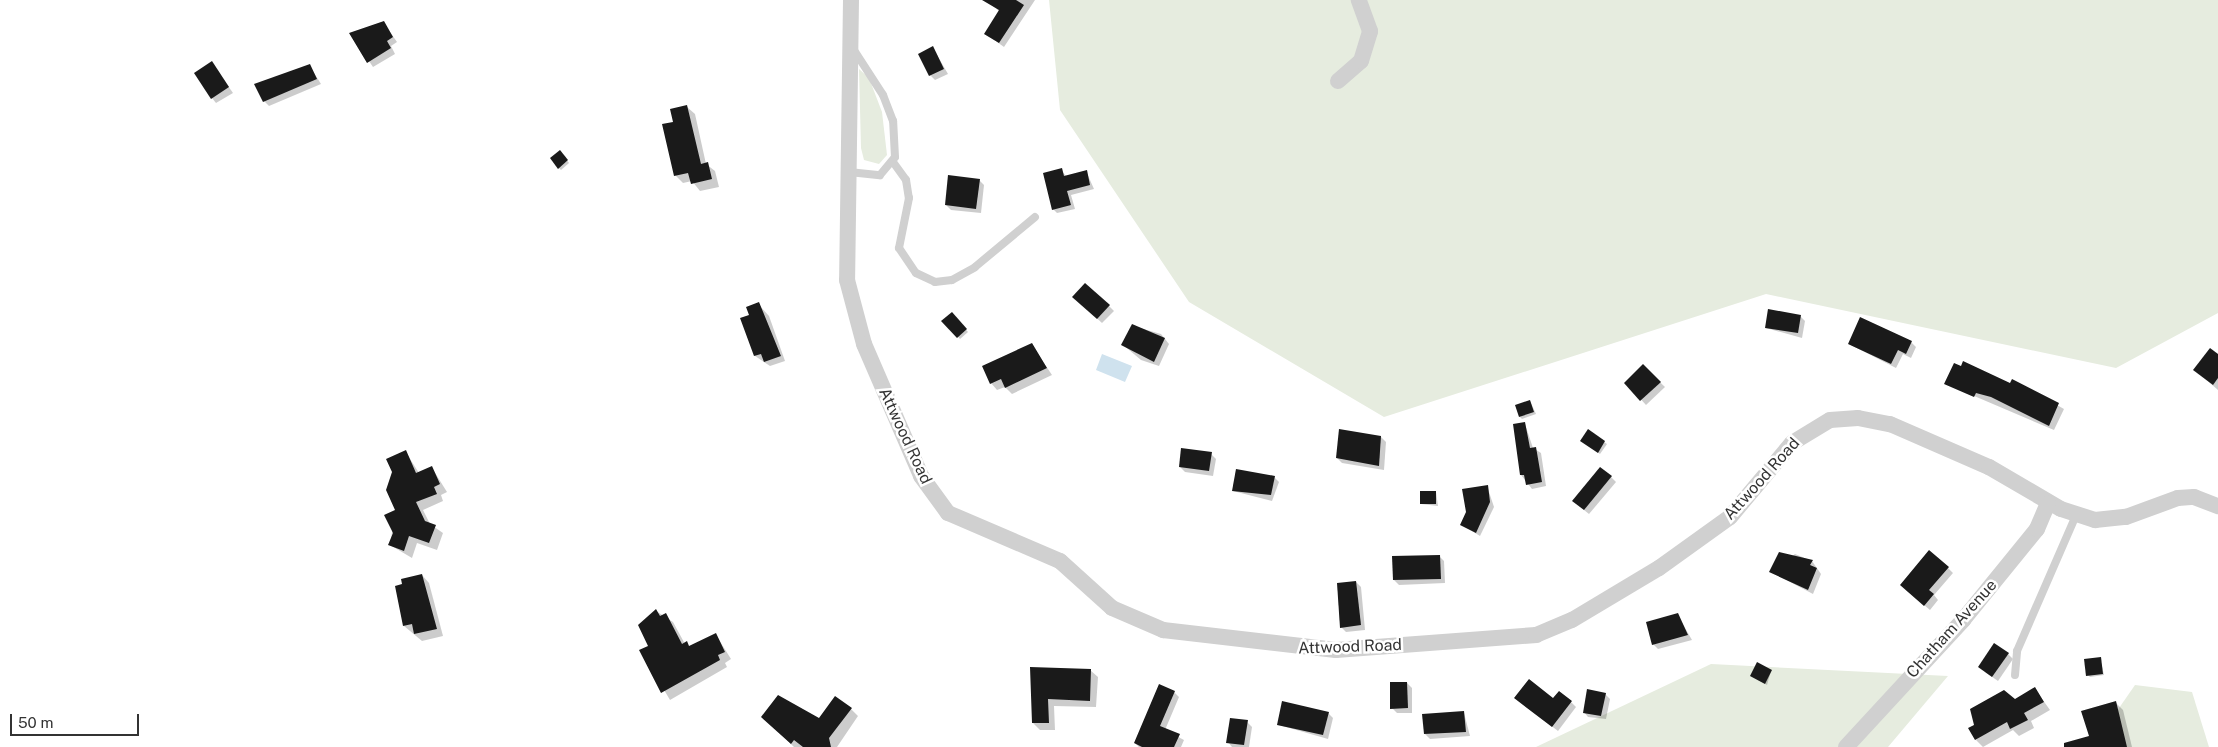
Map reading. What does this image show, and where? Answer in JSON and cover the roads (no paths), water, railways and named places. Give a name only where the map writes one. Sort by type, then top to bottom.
[{"type":"street","name":"Attwood Road","points":[[851,0],[848,42],[849,172],[845,259],[853,310],[871,362],[932,495],[948,513],[972,525],[1029,544],[1060,561],[1112,608],[1163,630],[1336,650],[1536,635],[1572,620],[1658,568],[1730,517],[1792,443],[1830,420],[1890,424],[1989,467],[2048,503],[2076,515],[2110,520],[2194,497],[2218,506]]},
{"type":"street","points":[[1338,82],[1361,61],[1370,31],[1359,0]]},
{"type":"street","name":"Chatham Avenue","points":[[1846,747],[1963,620],[2037,529],[2048,503]]},
{"type":"lane","points":[[848,42],[877,82],[889,110],[895,136],[893,162],[906,180],[909,198],[899,248],[916,273],[935,282],[952,280],[975,267],[1035,217]]},
{"type":"lane","points":[[849,172],[880,175],[893,162]]},
{"type":"lane","points":[[2014,675],[2017,651],[2076,515]]},
{"type":"water","points":[[1102,354],[1132,366],[1125,382],[1096,370]]}]
